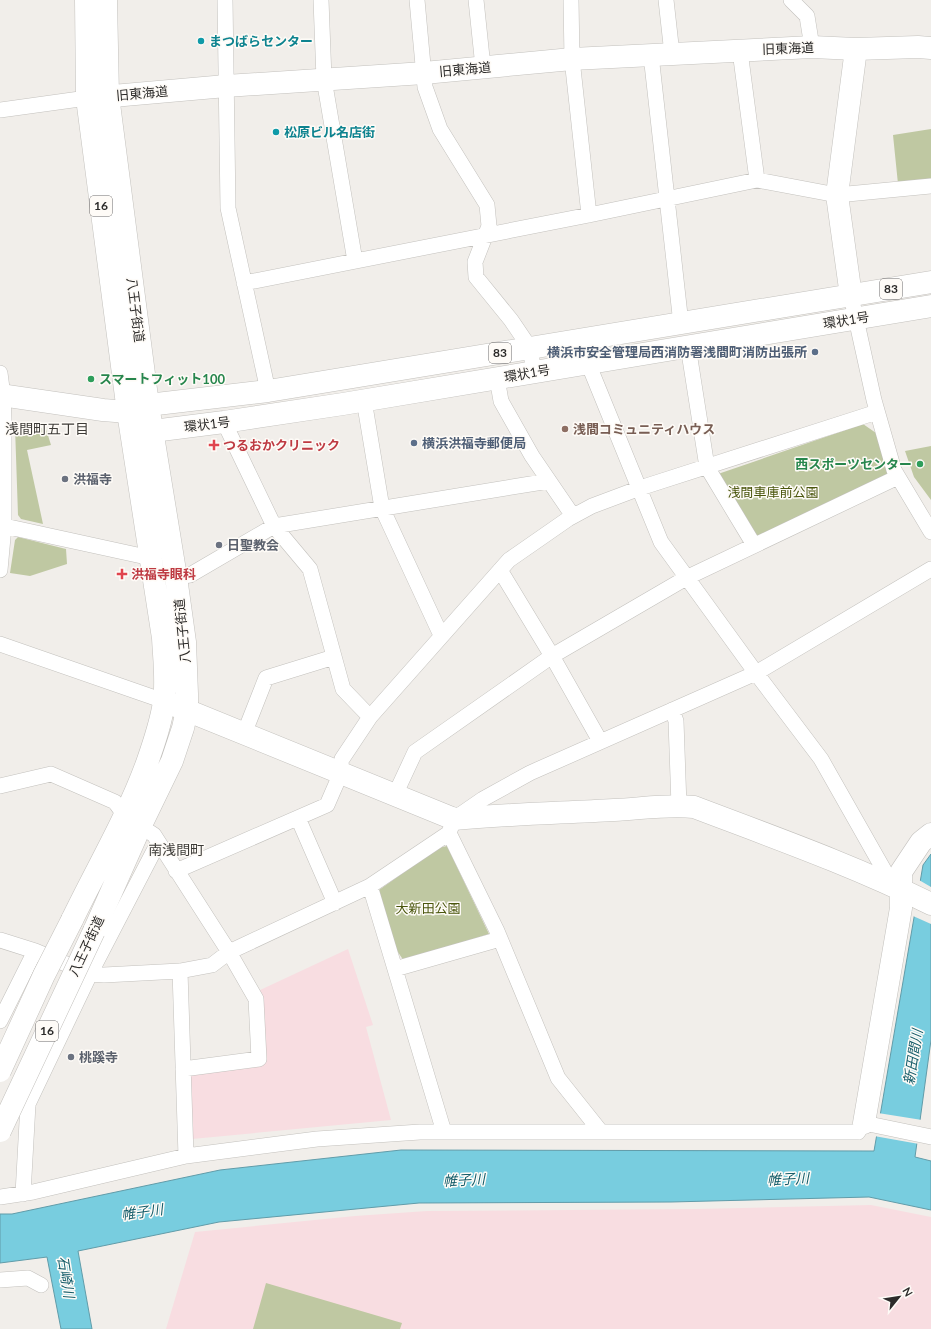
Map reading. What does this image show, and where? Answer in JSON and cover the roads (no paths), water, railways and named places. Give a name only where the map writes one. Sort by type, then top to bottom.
[{"type":"main road","name":"八王子街道","points":[[0,1131],[94,931],[133,820],[153,748],[164,701],[166,675],[163,638],[151,558],[138,409],[97,97],[86,0]]},
{"type":"main road","name":"八王子街道","points":[[97,97],[106,0]]},
{"type":"main road","name":"旧東海道","points":[[97,97],[226,86],[424,73],[572,59],[812,47],[856,49],[931,48]]},
{"type":"main road","points":[[852,296],[837,194],[856,49]]},
{"type":"main road","name":"環状1号","points":[[1,396],[102,410],[138,409],[268,391],[931,282]]},
{"type":"main road","name":"環状1号","points":[[153,431],[224,422],[364,400],[931,306]]},
{"type":"main road","points":[[138,409],[153,431]]},
{"type":"main road","name":"八王子街道","points":[[0,1071],[44,975],[72,920],[133,820],[172,761],[183,728],[187,710],[185,642],[153,431]]},
{"type":"main road","points":[[164,701],[395,795],[452,826],[496,815],[679,806],[694,808],[791,844],[910,894]]},
{"type":"main road","points":[[910,894],[901,872],[921,842],[931,834]]},
{"type":"main road","points":[[864,1123],[901,908],[910,894]]},
{"type":"street","points":[[225,0],[228,208],[268,391]]},
{"type":"street","points":[[322,0],[324,79],[355,261]]},
{"type":"street","points":[[417,0],[425,87],[440,129],[487,206],[489,226],[475,262],[476,277],[512,320],[530,348],[534,372]]},
{"type":"street","points":[[476,0],[483,67]]},
{"type":"street","points":[[570,0],[572,59],[589,215]]},
{"type":"street","points":[[666,0],[662,54],[668,198],[681,324]]},
{"type":"street","points":[[791,0],[807,16],[812,47]]},
{"type":"street","points":[[740,50],[757,180]]},
{"type":"street","name":"旧東海道","points":[[0,110],[97,97]]},
{"type":"street","points":[[244,283],[486,234],[589,215],[757,180],[837,194],[931,186]]},
{"type":"street","points":[[852,296],[878,412],[894,470],[931,532]]},
{"type":"street","points":[[688,346],[707,467],[754,546]]},
{"type":"street","points":[[588,363],[661,542],[756,673],[821,759],[910,894]]},
{"type":"street","points":[[0,373],[4,420],[0,570]]},
{"type":"street","points":[[496,378],[501,401],[532,456],[574,516]]},
{"type":"street","points":[[364,400],[382,508],[439,631],[443,634]]},
{"type":"street","points":[[176,871],[327,805],[340,772],[342,760],[370,717],[509,560],[574,516],[592,506],[640,488],[878,412]]},
{"type":"street","points":[[224,422],[274,526],[310,569],[342,689],[370,717]]},
{"type":"street","points":[[395,795],[415,752],[552,656],[686,578],[898,477]]},
{"type":"street","points":[[176,577],[190,574],[274,526],[549,481]]},
{"type":"street","points":[[2,525],[151,558]]},
{"type":"street","points":[[0,940],[90,974],[104,975],[180,971],[212,966],[229,952],[370,886],[452,826],[483,799],[530,773],[756,673],[931,568]]},
{"type":"street","points":[[500,570],[552,656],[600,741]]},
{"type":"street","points":[[0,644],[164,701]]},
{"type":"street","points":[[244,734],[266,678],[334,657]]},
{"type":"street","points":[[672,710],[676,720],[679,806]]},
{"type":"street","points":[[0,786],[51,774],[115,802],[133,820],[154,835],[229,952],[256,999],[258,1059],[183,1069]]},
{"type":"street","points":[[298,818],[335,903]]},
{"type":"street","points":[[452,826],[558,1078],[600,1132]]},
{"type":"street","points":[[23,1194],[28,1104],[90,974],[158,843]]},
{"type":"street","points":[[370,886],[444,1132]]},
{"type":"street","points":[[395,969],[500,939]]},
{"type":"street","points":[[0,1021],[35,952]]},
{"type":"street","points":[[180,971],[186,1156]]},
{"type":"street","points":[[0,1197],[23,1194],[186,1156],[317,1139],[420,1132],[858,1132],[864,1123],[931,1137]]},
{"type":"street","points":[[0,1280],[28,1278],[41,1284]]},
{"type":"water","points":[[931,854],[931,1040],[915,1157],[931,1161],[931,1210],[869,1197],[671,1202],[419,1203],[219,1222],[78,1251],[92,1329],[61,1329],[47,1257],[0,1263],[0,1214],[12,1214],[220,1170],[401,1150],[874,1151],[923,865]]},
{"type":"place","name":"まつばらセンター","points":[[201,41]]},
{"type":"place","name":"松原ビル名店街","points":[[276,132]]},
{"type":"place","name":"横浜市安全管理局西消防署浅間町消防出張所","points":[[815,352]]},
{"type":"place","name":"スマートフィット100","points":[[91,379]]},
{"type":"place","name":"浅間コミュニティハウス","points":[[565,429]]},
{"type":"place","name":"横浜洪福寺郵便局","points":[[414,443]]},
{"type":"place","name":"つるおかクリニック","points":[[214,445]]},
{"type":"place","name":"西スポーツセンター","points":[[920,464]]},
{"type":"place","name":"洪福寺","points":[[65,479]]},
{"type":"place","name":"日聖教会","points":[[219,545]]},
{"type":"place","name":"洪福寺眼科","points":[[122,574]]},
{"type":"place","name":"桃蹊寺","points":[[71,1057]]},
{"type":"district","name":"浅間町五丁目","points":[[47,429]]},
{"type":"district","name":"南浅間町","points":[[176,850]]},
{"type":"park label","name":"浅間車庫前公園","points":[[773,492]]},
{"type":"park label","name":"大新田公園","points":[[428,908]]},
{"type":"water label","name":"新田間川","points":[[913,1057]]},
{"type":"water label","name":"帷子川","points":[[788,1179]]},
{"type":"water label","name":"帷子川","points":[[464,1180]]},
{"type":"water label","name":"帷子川","points":[[142,1212]]},
{"type":"water label","name":"石崎川","points":[[66,1277]]}]
